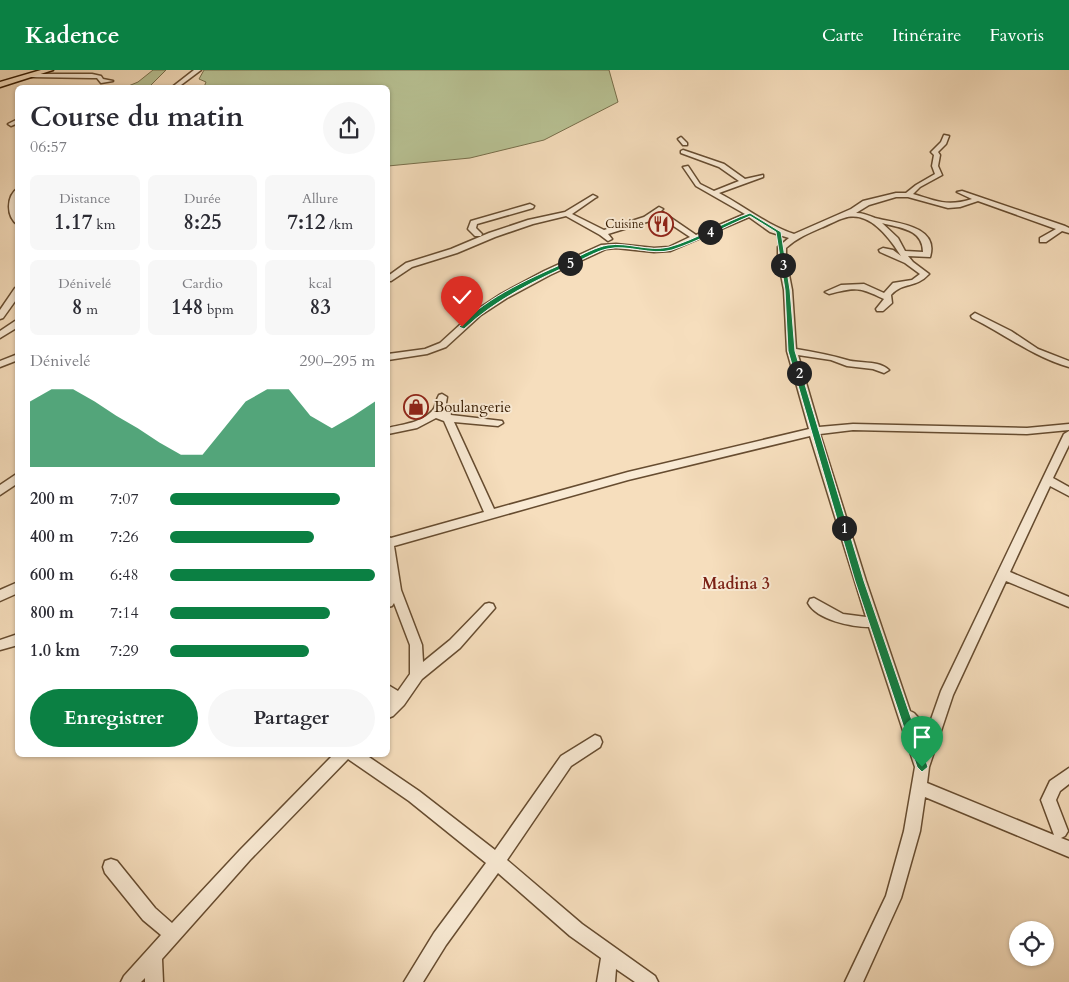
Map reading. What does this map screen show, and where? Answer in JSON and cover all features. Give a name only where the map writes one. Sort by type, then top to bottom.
[{"type":"highway","points":[[0,84],[49,70]]},
{"type":"street","points":[[177,85],[198,70]]},
{"type":"street","points":[[32,76],[97,76],[101,81],[110,81]]},
{"type":"street","points":[[59,83],[64,76]]},
{"type":"street","points":[[908,195],[918,186],[939,175],[935,166],[936,155],[934,152],[944,144],[946,136]]},
{"type":"street","points":[[683,152],[699,159],[728,167],[743,180],[742,183]]},
{"type":"street","points":[[686,167],[698,185],[794,237]]},
{"type":"street","points":[[715,194],[761,176]]},
{"type":"street","points":[[960,192],[1065,230]]},
{"type":"street","points":[[14,195],[11,206],[15,216]]},
{"type":"street","points":[[782,247],[794,237],[866,203],[896,195],[908,195],[948,206],[960,205],[977,199]]},
{"type":"street","points":[[396,273],[414,263],[454,251],[492,235],[538,220],[567,214],[593,197]]},
{"type":"street","points":[[390,278],[408,262],[469,240],[479,232],[472,229],[474,223],[530,206]]},
{"type":"street","points":[[603,233],[647,219],[659,211],[696,238]]},
{"type":"street","points":[[567,214],[603,233],[616,246]]},
{"type":"street","points":[[390,356],[428,351],[442,345],[478,313],[504,296],[547,273],[604,247],[670,249],[750,214]]},
{"type":"street","points":[[844,214],[864,215],[917,230],[925,238],[928,249],[927,255],[904,253]]},
{"type":"street","points":[[873,219],[898,244],[909,262]]},
{"type":"street","points":[[778,228],[788,290],[792,351],[873,622],[905,712],[922,767]]},
{"type":"street","points":[[1043,240],[1065,230]]},
{"type":"street","points":[[898,244],[922,252],[928,249]]},
{"type":"street","points":[[880,309],[889,302],[887,295],[896,285],[914,282],[925,274],[909,262],[883,250]]},
{"type":"street","points":[[829,292],[841,287],[864,286],[888,298]]},
{"type":"street","points":[[0,316],[15,294]]},
{"type":"street","points":[[974,316],[1008,333],[1035,352],[1069,364]]},
{"type":"street","points":[[0,335],[15,325]]},
{"type":"street","points":[[792,351],[833,358],[847,363],[875,366],[884,370]]},
{"type":"street","points":[[0,364],[15,359]]},
{"type":"street","points":[[390,431],[421,424],[434,416],[442,401],[447,418],[491,514]]},
{"type":"street","points":[[434,416],[498,423]]},
{"type":"street","points":[[390,541],[628,476],[815,431],[853,427],[1027,431],[1069,427]]},
{"type":"street","points":[[854,982],[893,898],[912,831],[922,767],[946,695],[1069,434]]},
{"type":"street","points":[[0,491],[15,480]]},
{"type":"street","points":[[1048,480],[1069,492]]},
{"type":"street","points":[[390,556],[395,590],[416,645],[417,675]]},
{"type":"street","points":[[1002,574],[1069,602]]},
{"type":"street","points":[[0,596],[15,588]]},
{"type":"street","points":[[390,599],[395,590]]},
{"type":"street","points":[[814,603],[836,618],[850,622],[873,622]]},
{"type":"street","points":[[390,710],[417,675],[455,644],[490,608]]},
{"type":"street","points":[[0,645],[15,640]]},
{"type":"street","points":[[390,693],[398,701]]},
{"type":"street","points":[[905,712],[931,742]]},
{"type":"street","points":[[413,982],[440,939],[566,761],[596,742]]},
{"type":"street","points":[[130,982],[245,855],[341,757]]},
{"type":"street","points":[[357,757],[414,796],[496,861],[576,930],[649,982]]},
{"type":"street","points":[[1044,838],[1065,828],[1048,800],[1055,786],[1069,775]]},
{"type":"street","points":[[919,787],[1069,849]]},
{"type":"street","points":[[111,867],[149,914],[174,935]]},
{"type":"street","points":[[606,982],[610,954]]},
{"type":"street","points":[[154,957],[154,982]]},
{"type":"green space","points":[[153,70],[166,70],[151,85],[131,85],[138,82]]},
{"type":"green space","points":[[204,70],[609,70],[618,102],[544,140],[470,158],[390,166],[390,85],[205,85],[206,82],[199,79]]},
{"type":"place","name":"Cuisine","points":[[661,224]]},
{"type":"place","name":"Boulangerie","points":[[416,407]]},
{"type":"district","name":"Madina 3","points":[[736,583]]},
{"type":"route","points":[[462,327],[478,313],[504,296],[547,273],[604,247],[625,246],[654,250],[670,249],[750,214],[778,232],[788,290],[792,351],[811,414],[816,440],[860,581],[922,767]]}]
